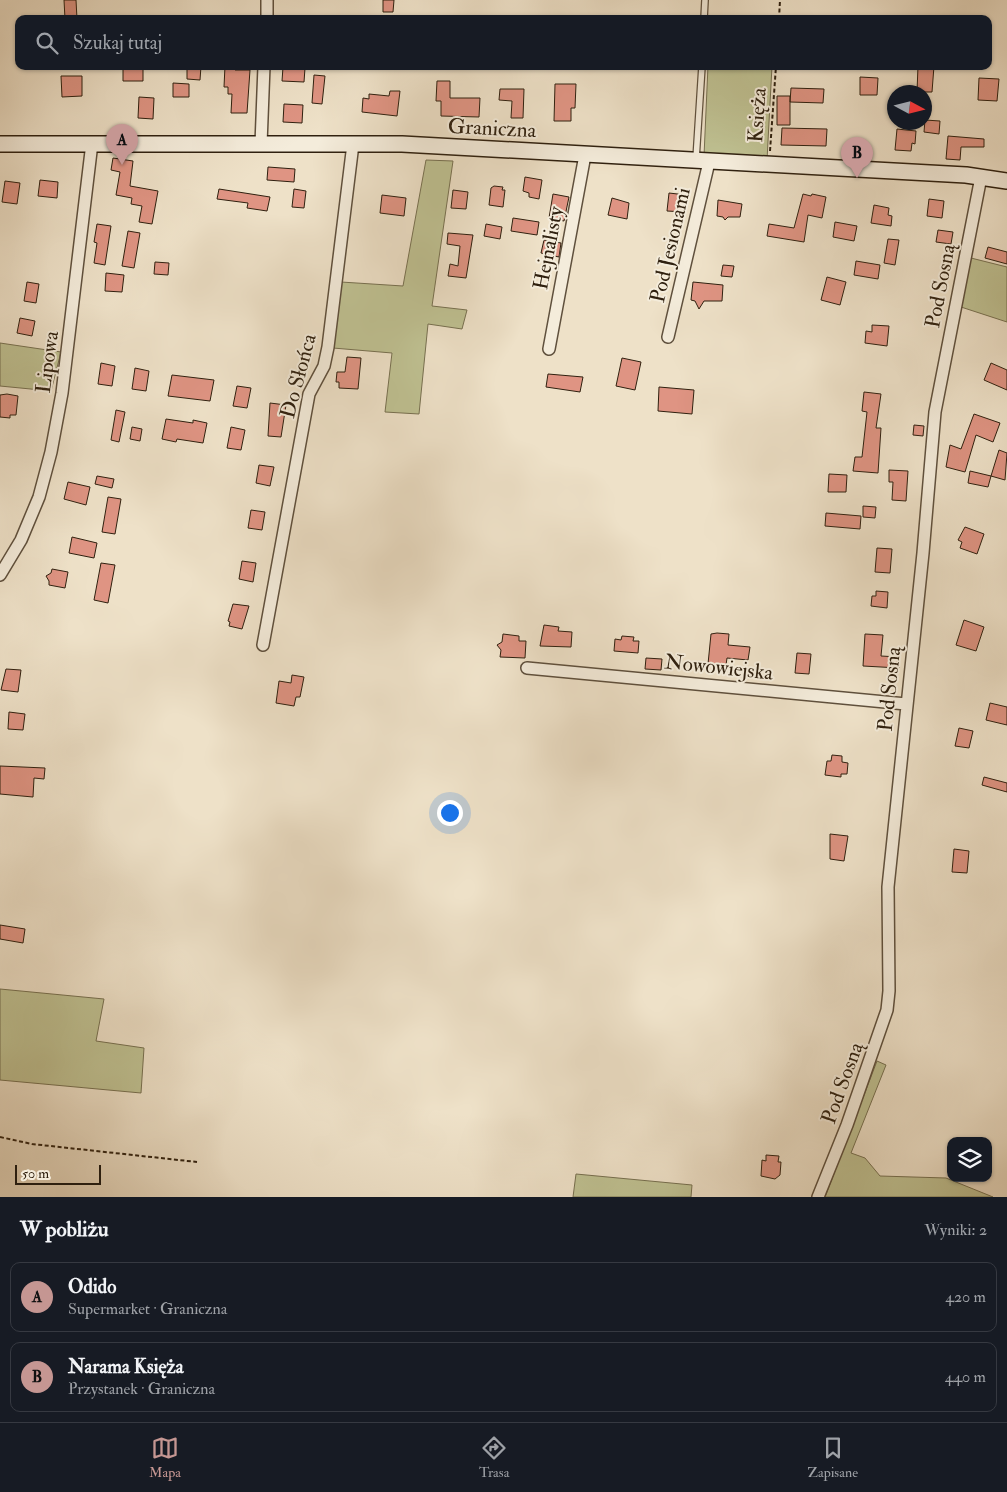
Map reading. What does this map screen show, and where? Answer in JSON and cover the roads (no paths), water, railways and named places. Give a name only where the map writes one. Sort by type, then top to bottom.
[{"type":"street","points":[[266,15],[267,0]]},
{"type":"street","points":[[261,144],[264,70]]},
{"type":"street","name":"Graniczna","points":[[0,144],[402,144],[981,177],[1007,181]]},
{"type":"street","name":"Lipowa","points":[[0,574],[21,540],[40,497],[50,452],[62,393],[92,144]]},
{"type":"street","name":"Do Słońca","points":[[264,645],[310,394],[324,366],[328,347],[353,144]]},
{"type":"street","name":"Hejnalisty","points":[[549,349],[585,154]]},
{"type":"street","name":"Pod Jesionami","points":[[668,337],[703,162]]},
{"type":"street","name":"Pod Sosną","points":[[818,1197],[847,1125],[887,1010],[888,887],[923,553],[935,412],[981,177]]},
{"type":"street","name":"Nowowiejska","points":[[528,668],[906,704]]},
{"type":"lane","points":[[704,0],[704,15]]},
{"type":"lane","points":[[702,70],[703,162]]},
{"type":"place","name":"Odido","points":[[122,165]]},
{"type":"place","name":"Narama Księża","points":[[857,178]]}]
